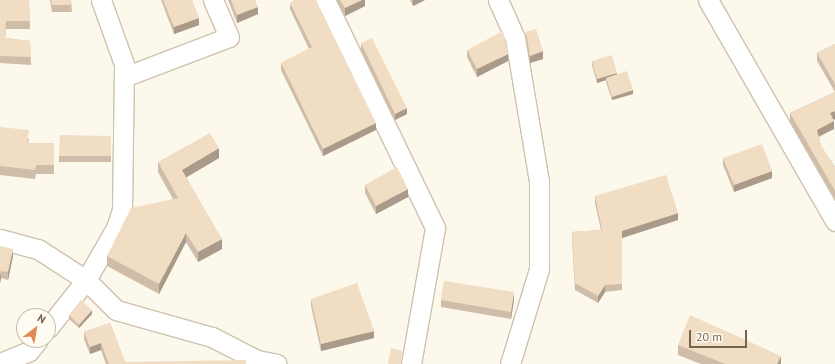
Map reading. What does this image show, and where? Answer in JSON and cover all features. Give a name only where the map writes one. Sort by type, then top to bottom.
[{"type":"street","points":[[56,318],[86,280],[116,228],[122,210],[124,64],[101,0]]},
{"type":"street","points":[[124,77],[229,37],[213,0]]},
{"type":"street","points":[[325,0],[435,228],[411,364]]},
{"type":"street","points":[[498,0],[515,38],[539,181],[539,270],[510,364]]},
{"type":"street","points":[[708,0],[835,221]]},
{"type":"street","points":[[0,239],[38,249],[86,280],[116,310],[212,337],[257,360],[277,364]]},
{"type":"street","points":[[0,363],[29,351],[31,348]]},
{"type":"building","points":[[0,0],[29,0],[30,21],[6,21],[5,38],[30,41],[31,57],[0,56]]},
{"type":"building","points":[[51,0],[71,0],[72,5],[52,5]]},
{"type":"building","points":[[163,0],[192,0],[199,18],[174,27]]},
{"type":"building","points":[[231,0],[255,0],[258,7],[237,15]]},
{"type":"building","points":[[294,0],[316,0],[376,123],[323,149],[281,63],[312,47],[290,3]]},
{"type":"building","points":[[340,0],[362,0],[345,8]]},
{"type":"building","points":[[536,29],[543,51],[530,56],[526,32]]},
{"type":"building","points":[[503,31],[508,54],[477,69],[467,50]]},
{"type":"building","points":[[372,38],[407,108],[395,114],[361,43]]},
{"type":"building","points":[[835,44],[835,84],[817,53]]},
{"type":"building","points":[[612,55],[617,73],[597,79],[592,61]]},
{"type":"building","points":[[627,71],[633,90],[612,97],[606,78]]},
{"type":"building","points":[[835,92],[835,111],[830,113],[834,121],[817,130],[821,146],[835,167],[835,191],[790,113]]},
{"type":"building","points":[[0,127],[29,130],[27,143],[54,143],[54,165],[36,165],[35,170],[0,166]]},
{"type":"building","points":[[210,133],[219,148],[182,170],[222,239],[198,252],[186,233],[159,284],[107,256],[131,208],[178,198],[158,162]]},
{"type":"building","points":[[60,135],[111,136],[111,156],[59,156]]},
{"type":"building","points":[[762,144],[772,171],[734,185],[723,158]]},
{"type":"building","points":[[397,167],[408,189],[376,206],[365,185]]},
{"type":"building","points":[[666,175],[678,213],[622,231],[622,284],[605,285],[598,296],[575,283],[572,232],[602,230],[595,196]]},
{"type":"building","points":[[0,246],[13,249],[8,272],[1,271],[0,276]]},
{"type":"building","points":[[444,281],[514,292],[511,312],[441,300]]},
{"type":"building","points":[[357,283],[374,331],[321,344],[311,299]]},
{"type":"building","points":[[81,300],[92,310],[79,325],[69,315]]},
{"type":"building","points":[[690,315],[781,356],[777,364],[725,364],[678,345]]},
{"type":"building","points":[[110,323],[125,362],[246,360],[246,364],[109,364],[101,343],[90,347],[84,332]]},
{"type":"building","points":[[391,348],[402,351],[401,364],[388,364]]}]
